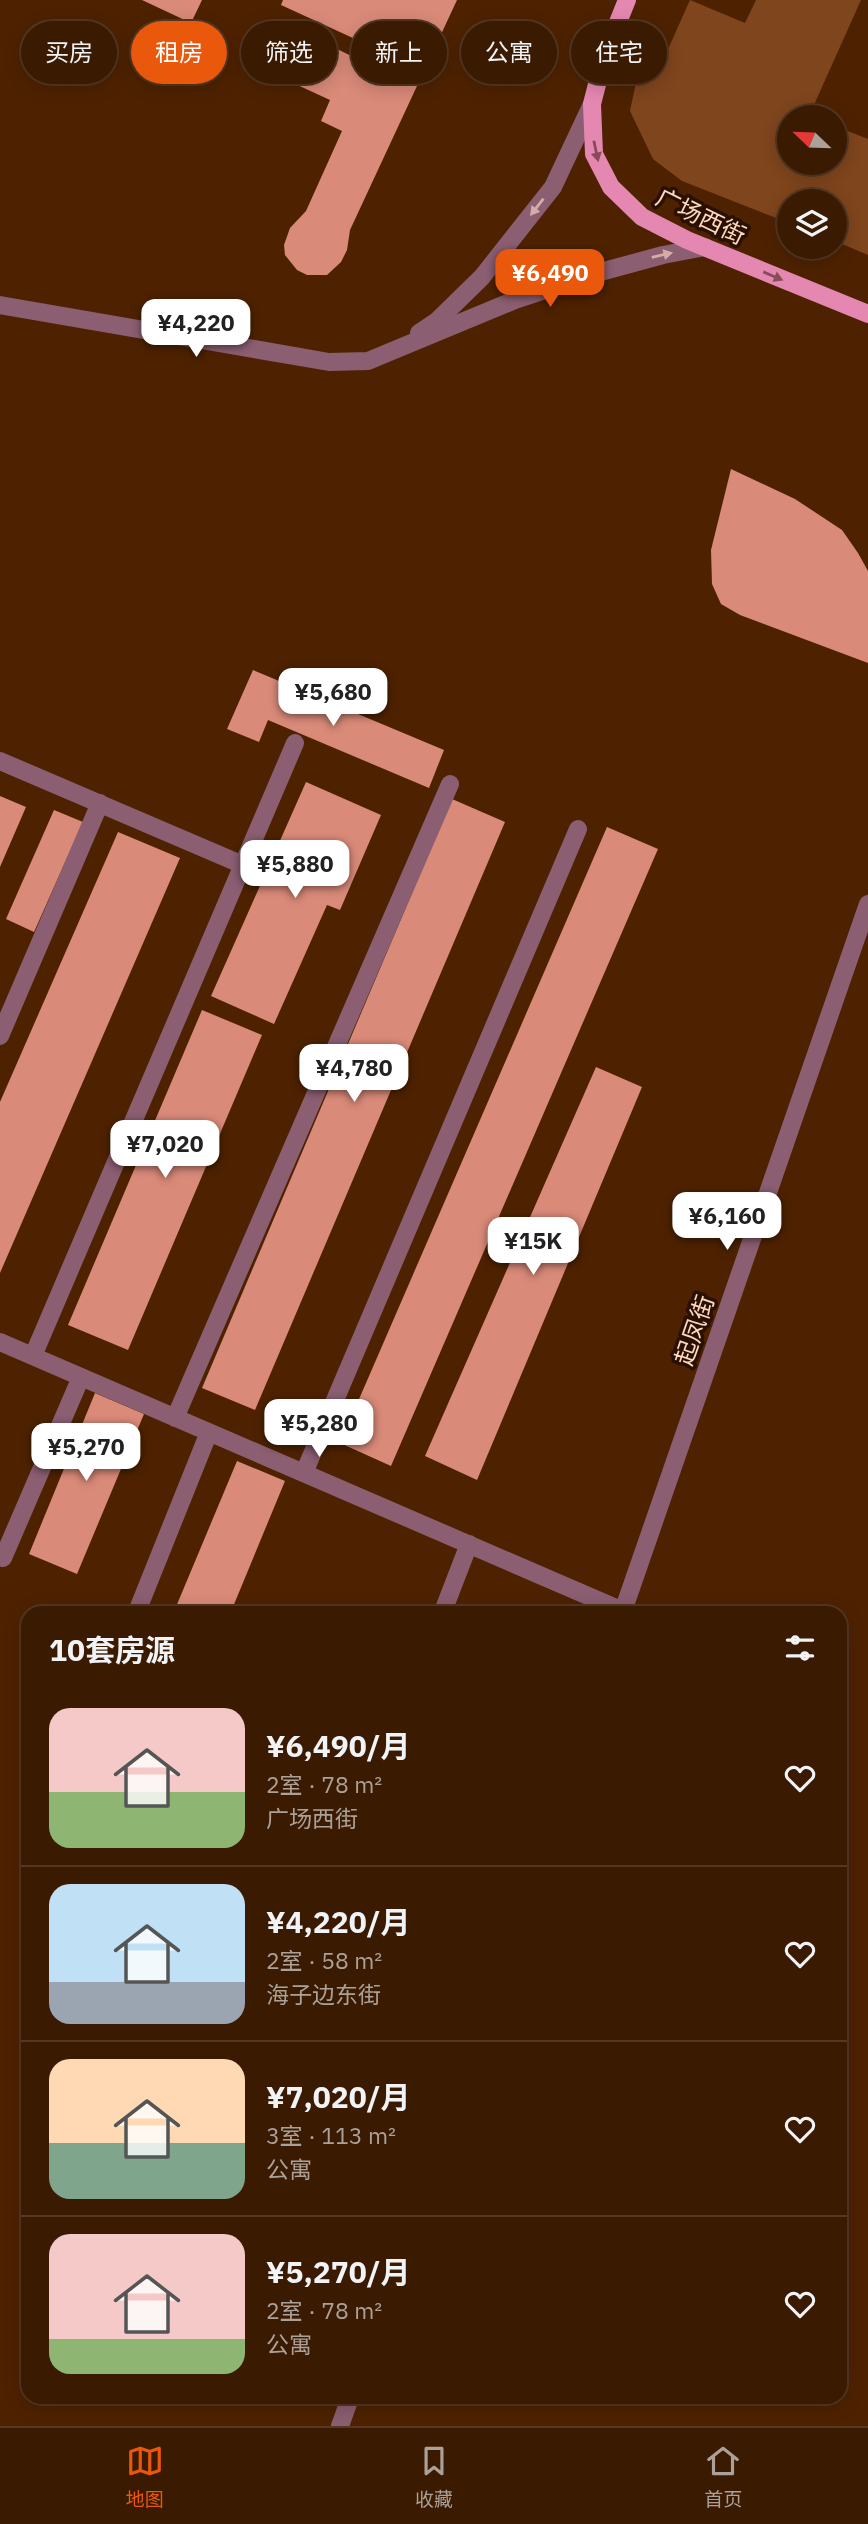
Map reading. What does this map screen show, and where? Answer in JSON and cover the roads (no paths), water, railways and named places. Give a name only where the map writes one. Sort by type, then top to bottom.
[{"type":"main road","name":"广场西街","points":[[622,5],[604,57],[592,104],[594,154],[611,187],[642,218],[868,314]]},
{"type":"street","points":[[391,353],[437,321],[482,277],[553,187],[592,104]]},
{"type":"street","points":[[0,305],[329,362],[368,361],[515,300],[593,274],[705,247]]},
{"type":"street","points":[[33,1356],[295,743]]},
{"type":"street","points":[[0,761],[243,865]]},
{"type":"street","points":[[175,1418],[450,784]]},
{"type":"street","points":[[0,1036],[100,803]]},
{"type":"street","points":[[304,1473],[578,829]]},
{"type":"street","name":"起凤街","points":[[624,1606],[868,904]]},
{"type":"street","points":[[0,1342],[608,1606]]},
{"type":"street","points":[[3,1558],[81,1377]]},
{"type":"street","points":[[139,1606],[209,1432]]},
{"type":"street","points":[[445,1606],[469,1544]]},
{"type":"street","points":[[340,2426],[348,2404]]}]
